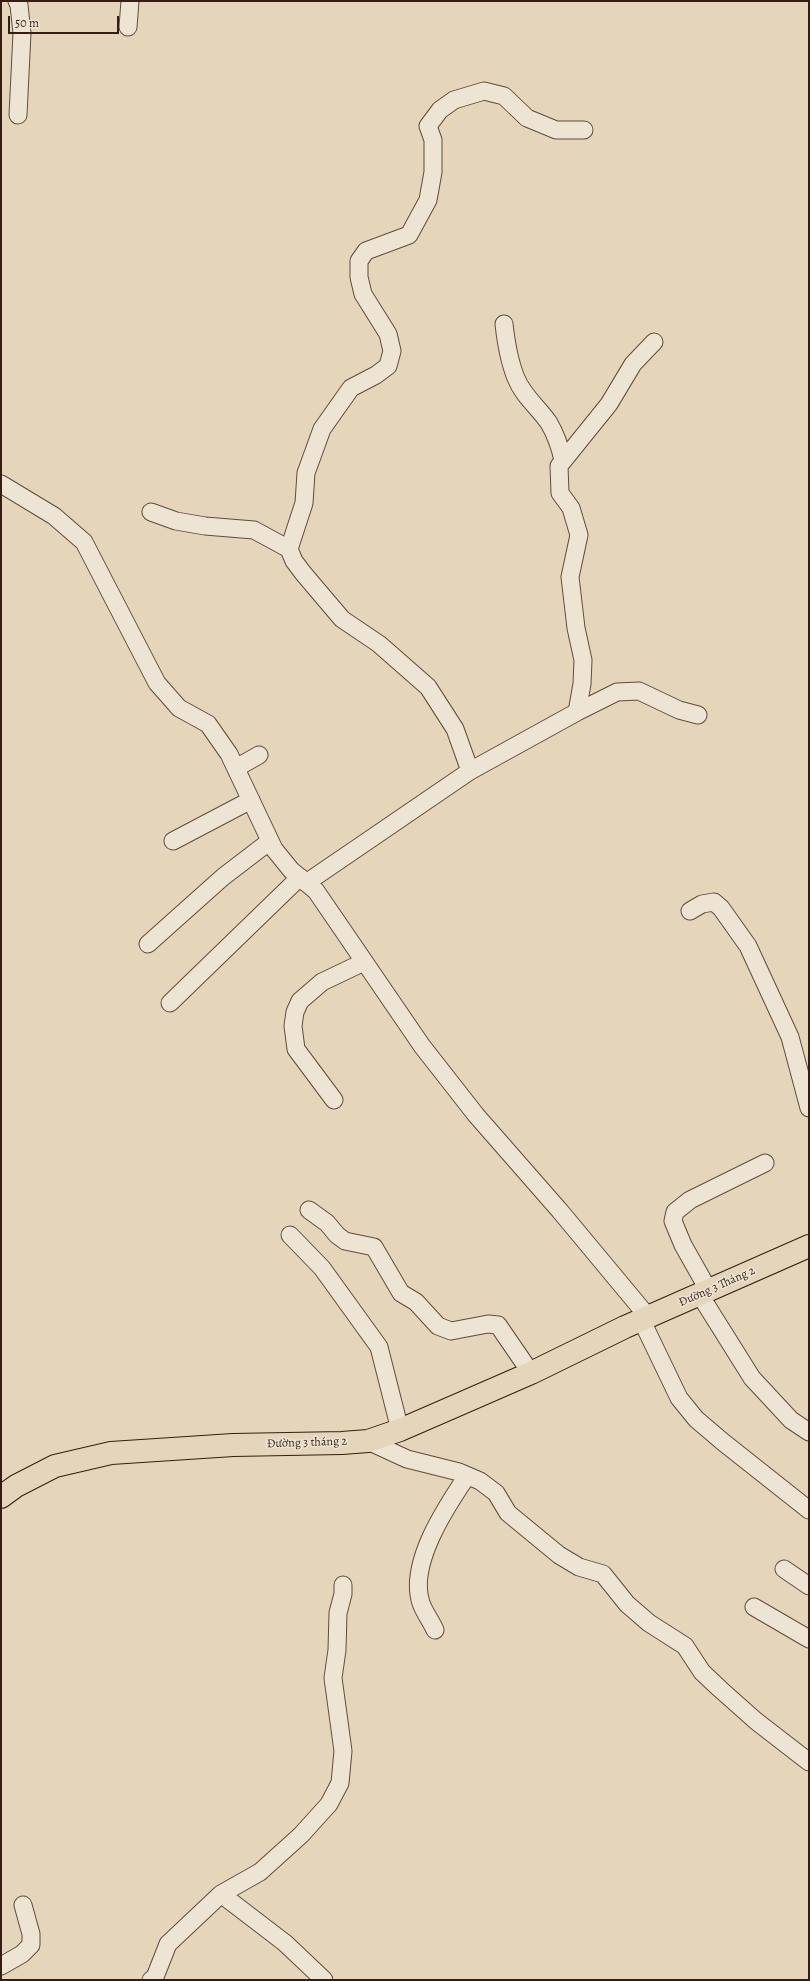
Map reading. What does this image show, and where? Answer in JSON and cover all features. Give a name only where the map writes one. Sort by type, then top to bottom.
[{"type":"main road","name":"Đường 3 Tháng 2","points":[[602,1339],[809,1246]]},
{"type":"main road","name":"Đường 3 tháng 2","points":[[1,1496],[16,1486],[55,1466],[111,1453],[233,1445],[342,1443],[368,1441],[400,1430],[602,1339]]},
{"type":"street","points":[[17,1],[19,5],[22,33],[18,115]]},
{"type":"street","points":[[128,27],[130,1]]},
{"type":"street","points":[[289,549],[304,504],[306,473],[322,429],[351,388],[376,375],[388,366],[392,351],[388,334],[363,294],[359,277],[359,261],[366,251],[409,235],[428,200],[433,172],[433,140],[428,126],[440,110],[454,100],[484,91],[504,96],[527,118],[556,130],[584,130]]},
{"type":"street","points":[[504,324],[506,343],[516,378],[530,400],[548,423],[559,443],[563,460]]},
{"type":"street","points":[[577,712],[582,684],[583,660],[576,628],[570,577],[579,535],[571,508],[560,493],[559,466],[609,404],[633,364],[654,342]]},
{"type":"street","points":[[1,484],[54,516],[84,542],[156,683],[179,708],[208,724],[229,754],[274,849],[303,880],[316,891],[422,1046],[476,1115],[560,1211],[639,1322],[679,1398],[696,1419],[809,1510]]},
{"type":"street","points":[[151,512],[176,522],[254,530],[289,549],[294,561],[303,574],[342,619],[378,644],[428,687],[455,728],[470,771]]},
{"type":"street","points":[[170,1003],[303,880],[470,771],[577,712],[617,692],[639,691],[679,710],[698,715]]},
{"type":"street","points":[[236,768],[259,755]]},
{"type":"street","points":[[173,841],[251,800]]},
{"type":"street","points":[[148,944],[223,877],[270,841]]},
{"type":"street","points":[[690,911],[702,904],[714,902],[721,908],[748,946],[790,1037],[809,1108]]},
{"type":"street","points":[[334,1100],[296,1049],[293,1026],[295,1012],[300,1001],[322,982],[364,962]]},
{"type":"street","points":[[766,1163],[690,1200],[675,1212],[673,1221],[705,1293],[752,1378],[792,1420],[809,1432]]},
{"type":"street","points":[[310,1210],[327,1223],[337,1236],[345,1241],[374,1247],[401,1293],[416,1302],[438,1326],[451,1331],[488,1324],[498,1325],[531,1372]]},
{"type":"street","points":[[290,1236],[322,1268],[379,1347],[400,1430]]},
{"type":"street","points":[[368,1441],[407,1459],[467,1476],[480,1482],[496,1493],[508,1513],[559,1555],[579,1567],[603,1574],[627,1604],[649,1623],[685,1646],[702,1672],[720,1690],[756,1721],[809,1762]]},
{"type":"street","points":[[435,1630],[421,1603],[418,1580],[421,1562],[447,1504],[467,1476]]},
{"type":"street","points":[[784,1569],[809,1586]]},
{"type":"street","points":[[151,1980],[155,1977],[168,1944],[221,1894],[260,1872],[301,1835],[329,1804],[340,1783],[343,1751],[333,1678],[337,1650],[338,1613],[343,1594],[343,1585]]},
{"type":"street","points":[[754,1607],[809,1639]]},
{"type":"street","points":[[221,1894],[285,1943],[324,1980]]},
{"type":"street","points":[[1,1966],[22,1954],[31,1945],[31,1934],[23,1905]]}]
